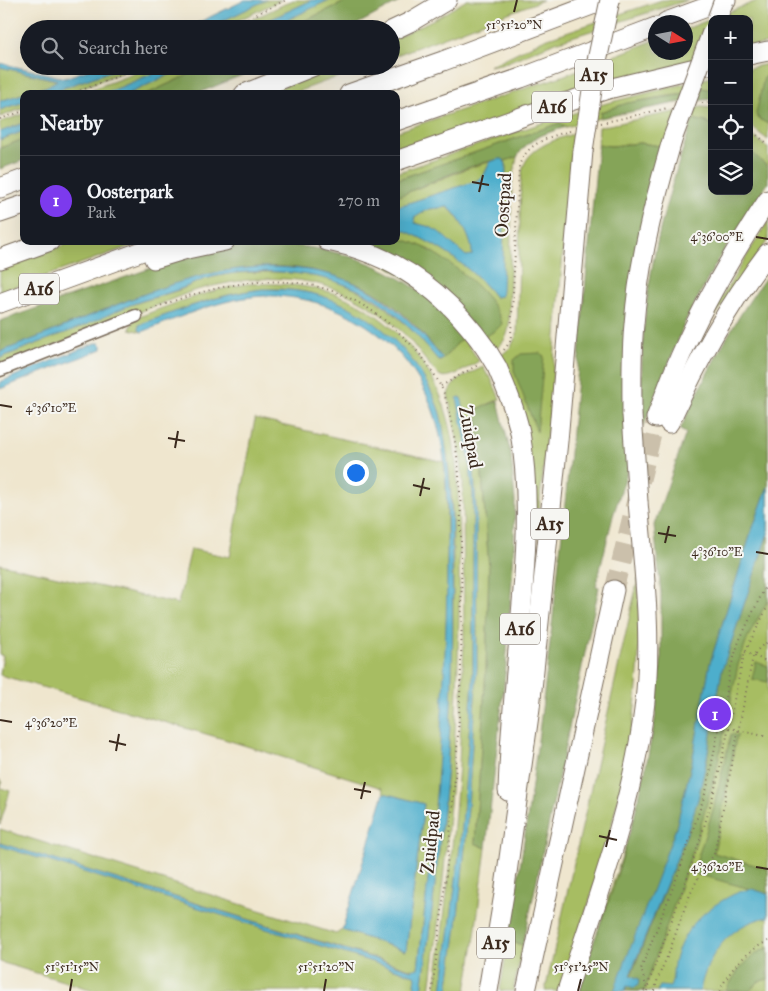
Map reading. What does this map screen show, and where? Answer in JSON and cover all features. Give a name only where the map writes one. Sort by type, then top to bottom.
[{"type":"highway","points":[[400,27],[447,0]]},
{"type":"highway","points":[[360,90],[605,0]]},
{"type":"highway","name":"A15","points":[[488,991],[504,894],[532,688],[558,441],[583,151],[595,70],[610,0]]},
{"type":"highway","points":[[719,15],[725,0]]},
{"type":"highway","points":[[685,15],[725,0]]},
{"type":"highway","name":"A16","points":[[400,120],[521,78],[648,30]]},
{"type":"highway","points":[[567,991],[623,816],[637,755],[644,708],[648,664],[646,595],[632,415],[634,323],[644,252],[659,186],[673,137],[708,43]]},
{"type":"highway","points":[[753,55],[768,51]]},
{"type":"highway","name":"A16","points":[[400,160],[608,89],[708,65]]},
{"type":"highway","points":[[254,90],[292,75]]},
{"type":"highway","points":[[0,188],[20,180]]},
{"type":"highway","points":[[768,200],[723,272],[702,310],[680,357],[662,420],[692,372],[722,318],[768,253]]},
{"type":"highway","points":[[0,213],[20,206]]},
{"type":"highway","name":"A16","points":[[0,259],[39,245]]},
{"type":"highway","name":"A16","points":[[0,303],[159,245]]},
{"type":"highway","name":"A16","points":[[79,275],[133,266],[206,245]]},
{"type":"highway","name":"A16","points":[[347,245],[383,259],[408,272],[427,285],[472,328],[491,358],[511,399],[519,430],[525,468],[526,550],[510,733],[504,894]]},
{"type":"highway","name":"A15","points":[[526,991],[614,590]]},
{"type":"lane","points":[[0,370],[136,316]]},
{"type":"path","points":[[244,20],[286,0]]},
{"type":"path","points":[[82,90],[121,75]]},
{"type":"path","points":[[701,103],[708,102]]},
{"type":"path","points":[[599,123],[669,108]]},
{"type":"path","points":[[0,119],[20,112]]},
{"type":"path","name":"Oostpad","points":[[491,358],[508,347],[511,336],[519,166],[522,156],[534,145],[552,136],[570,131]]},
{"type":"path","points":[[753,132],[768,144]]},
{"type":"path","name":"Zuidpad","points":[[136,316],[200,292],[245,282],[286,282],[324,287],[355,300],[387,322],[416,349],[441,386],[454,431],[460,478],[461,654],[452,820],[432,991]]},
{"type":"path","points":[[441,386],[491,358]]},
{"type":"path","points":[[646,990],[641,969],[679,872],[707,788],[730,670],[736,651],[768,581]]},
{"type":"path","points":[[646,990],[692,865],[717,782],[745,652],[768,606]]},
{"type":"path","points":[[655,991],[659,974],[670,949],[690,891],[714,855],[753,656],[760,647],[768,642]]},
{"type":"path","points":[[745,652],[768,662]]},
{"type":"path","points":[[729,728],[768,737]]},
{"type":"path","points":[[720,991],[745,956],[768,941]]},
{"type":"green space","points":[[266,0],[281,0],[239,20],[225,20]]},
{"type":"green space","points":[[293,0],[312,0],[269,20],[251,20]]},
{"type":"green space","points":[[329,0],[349,0],[306,20],[287,20]]},
{"type":"green space","points":[[349,0],[403,0],[365,20],[306,20]]},
{"type":"green space","points":[[467,0],[543,0],[400,54],[400,36]]},
{"type":"green space","points":[[662,0],[688,0],[553,43],[505,63],[489,66],[545,39]]},
{"type":"green space","points":[[759,0],[768,0],[768,43],[753,46],[753,15],[721,15]]},
{"type":"green space","points":[[708,20],[708,57],[400,152],[400,131],[565,75],[648,43],[648,60],[693,60],[693,26]]},
{"type":"green space","points":[[768,64],[768,76],[764,77],[759,119],[768,124],[768,140],[753,128],[753,67]]},
{"type":"green space","points":[[0,67],[20,72],[20,75],[35,75],[57,80],[48,86],[35,90],[20,90],[20,95],[0,101]]},
{"type":"green space","points":[[100,75],[115,75],[76,90],[57,90]]},
{"type":"green space","points":[[130,75],[149,75],[114,90],[90,90]]},
{"type":"green space","points":[[169,75],[188,75],[156,90],[137,90]]},
{"type":"green space","points":[[188,75],[242,75],[206,90],[156,90]]},
{"type":"green space","points":[[310,75],[343,75],[302,90],[274,90]]},
{"type":"green space","points":[[768,76],[768,124],[759,119],[756,114],[764,77]]},
{"type":"green space","points":[[708,78],[708,90],[653,98],[611,108],[601,112],[600,118],[566,127],[560,123],[400,179],[400,172],[607,103]]},
{"type":"green space","points":[[703,88],[708,89],[708,99],[676,103],[600,118],[601,112],[627,103],[686,94]]},
{"type":"green space","points":[[20,103],[20,110],[0,117],[0,110]]},
{"type":"green space","points":[[696,108],[708,108],[708,123],[693,119]]},
{"type":"green space","points":[[679,111],[667,147],[640,143],[612,146],[598,145],[599,127]]},
{"type":"green space","points":[[20,115],[20,124],[0,132],[0,122]]},
{"type":"green space","points":[[693,119],[706,122],[708,123],[708,195],[753,195],[753,154],[768,167],[768,183],[718,260],[686,320],[644,426],[642,386],[646,308],[659,232]]},
{"type":"green space","points":[[560,123],[566,127],[545,134],[532,141],[526,145],[517,157],[505,161],[502,159],[476,165],[400,195],[400,179]]},
{"type":"green space","points":[[20,132],[20,140],[0,148],[0,140]]},
{"type":"green space","points":[[573,134],[550,407],[532,571],[533,531],[498,358],[511,347],[517,334],[523,167],[532,153],[538,149],[552,141]]},
{"type":"green space","points":[[753,136],[768,148],[768,167],[753,154]]},
{"type":"green space","points":[[20,140],[20,162],[0,169],[0,148]]},
{"type":"green space","points":[[640,143],[667,147],[654,187],[628,469],[613,516],[596,586],[599,587],[523,945],[508,941],[538,743],[550,643],[571,444],[598,145],[612,146]]},
{"type":"green space","points":[[517,157],[512,184],[509,326],[504,340],[493,351],[431,250],[400,238],[400,229],[437,247],[463,265],[495,297],[501,296],[505,161]]},
{"type":"green space","points":[[490,162],[484,175],[476,181],[400,206],[400,195],[471,167]]},
{"type":"green space","points":[[447,207],[465,229],[472,249],[472,255],[466,256],[430,227],[415,223],[413,218],[429,209]]},
{"type":"green space","points":[[768,221],[768,240],[707,327],[724,293]]},
{"type":"green space","points":[[400,238],[428,250],[463,273],[492,303],[502,324],[485,337],[359,245],[400,245]]},
{"type":"green space","points":[[65,245],[134,245],[0,292],[0,268]]},
{"type":"green space","points":[[256,245],[289,245],[335,252],[357,259],[398,277],[418,290],[451,320],[463,337],[443,359],[408,318],[388,301],[369,289],[341,278],[307,269],[273,267],[239,269],[205,275],[171,285],[138,296],[0,352],[0,321],[163,264],[226,248]]},
{"type":"green space","points":[[233,273],[297,273],[345,285],[385,307],[404,323],[439,361],[463,337],[479,361],[450,376],[441,376],[401,331],[377,312],[353,297],[328,287],[303,281],[278,279],[251,280],[193,291],[0,367],[0,358],[130,305],[180,290],[204,279]]},
{"type":"green space","points":[[768,274],[768,486],[751,533],[710,663],[692,762],[676,828],[622,973],[614,991],[576,991],[614,886],[634,818],[655,720],[661,661],[661,593],[654,525],[686,433],[680,430],[720,350]]},
{"type":"green space","points":[[246,284],[286,284],[306,287],[326,291],[360,305],[392,328],[418,356],[437,388],[445,408],[457,469],[459,554],[458,664],[448,827],[430,991],[422,991],[445,794],[453,645],[452,503],[440,413],[424,379],[392,339],[351,308],[327,298],[302,292],[276,289],[241,292],[206,301],[139,325],[139,330],[142,332],[130,329],[134,319],[148,313],[203,294]]},
{"type":"green space","points":[[540,353],[544,356],[537,432],[514,371],[514,360],[521,354]]},
{"type":"green space","points":[[483,367],[488,376],[490,376],[500,399],[477,409],[489,568],[486,669],[475,843],[486,848],[466,991],[448,991],[466,837],[477,667],[476,509],[473,453],[466,416],[464,428],[473,494],[473,682],[461,839],[442,991],[435,991],[451,859],[459,766],[464,641],[463,482],[460,453],[448,395],[450,389],[457,381]]},
{"type":"green space","points":[[768,390],[768,991],[581,991],[604,910],[652,766]]},
{"type":"green space","points":[[498,401],[511,455],[515,501],[514,550],[506,666],[486,848],[475,843],[486,669],[489,568],[477,409]]},
{"type":"green space","points":[[255,419],[444,462],[447,509],[447,587],[444,683],[434,826],[418,968],[414,970],[0,843],[0,829],[336,934],[342,930],[406,951],[424,804],[384,793],[382,788],[227,740],[0,675],[3,656],[0,655],[0,564],[178,604],[191,549],[230,557]]},
{"type":"green space","points":[[768,533],[768,600],[748,637],[738,665],[717,767],[697,839],[644,991],[625,991],[687,833],[706,763],[722,670]]},
{"type":"green space","points":[[638,579],[637,681],[634,715],[621,786],[593,889],[560,991],[545,991]]},
{"type":"green space","points":[[756,662],[768,666],[768,682],[752,679]]},
{"type":"green space","points":[[731,734],[738,736],[736,738],[714,853],[768,869],[768,894],[693,873],[713,810]]},
{"type":"green space","points":[[0,780],[2,781],[1,788],[10,791],[0,825]]},
{"type":"green space","points":[[0,846],[414,975],[416,977],[414,991],[96,991],[0,962]]},
{"type":"green space","points":[[508,941],[523,945],[513,991],[500,991]]},
{"type":"green space","points":[[768,947],[768,979],[758,982],[750,991],[726,991],[743,965]]},
{"type":"water","points":[[245,0],[266,0],[225,20],[204,20]]},
{"type":"water","points":[[312,0],[329,0],[287,20],[269,20]]},
{"type":"water","points":[[0,63],[20,68],[20,72],[0,67]]},
{"type":"water","points":[[35,75],[52,75],[65,78],[73,75],[100,75],[57,90],[35,90],[48,86],[57,80]]},
{"type":"water","points":[[149,75],[169,75],[137,90],[114,90]]},
{"type":"water","points":[[20,95],[20,103],[0,110],[0,101]]},
{"type":"water","points":[[20,124],[20,132],[0,140],[0,132]]},
{"type":"water","points":[[503,159],[506,164],[502,291],[501,296],[495,297],[463,265],[437,247],[400,229],[400,206],[476,181],[484,175],[490,162]],"holes":[[[448,207],[461,222],[468,236],[472,255],[466,256],[439,232],[430,227],[415,223],[414,218],[429,209]]]},
{"type":"water","points":[[264,267],[294,268],[321,272],[344,279],[366,289],[386,301],[405,317],[443,359],[439,361],[396,315],[362,291],[319,277],[271,272],[226,274],[205,279],[130,305],[81,327],[0,358],[0,352],[144,294],[215,273]]},
{"type":"water","points":[[262,289],[290,290],[318,295],[357,311],[374,323],[405,351],[418,368],[437,405],[441,418],[449,472],[451,517],[452,686],[445,793],[422,991],[414,991],[416,977],[414,975],[0,846],[0,843],[411,970],[418,968],[434,819],[442,719],[446,619],[447,504],[441,439],[428,398],[416,375],[400,355],[382,337],[361,322],[314,302],[289,297],[264,296],[232,300],[202,309],[142,332],[139,330],[139,325],[200,303],[246,291]]},
{"type":"water","points":[[95,343],[100,343],[102,349],[0,389],[0,382]]},
{"type":"water","points":[[461,397],[473,453],[476,509],[477,667],[466,837],[457,926],[448,991],[442,991],[461,839],[473,682],[473,494],[469,457],[457,398]]},
{"type":"water","points":[[768,486],[768,533],[722,670],[698,799],[687,833],[630,975],[639,979],[638,985],[635,988],[627,986],[625,991],[614,991],[676,828],[692,762],[710,663],[751,533]]},
{"type":"water","points":[[384,793],[424,804],[406,951],[342,930]]},
{"type":"water","points":[[752,889],[768,894],[768,917],[742,926],[722,943],[708,965],[700,991],[657,991],[660,986],[670,987],[678,950],[687,933],[699,918],[714,905],[726,898]]},
{"type":"tunnel","points":[[614,590],[656,418]]},
{"type":"place","name":"Oosterpark","points":[[715,714]]}]
